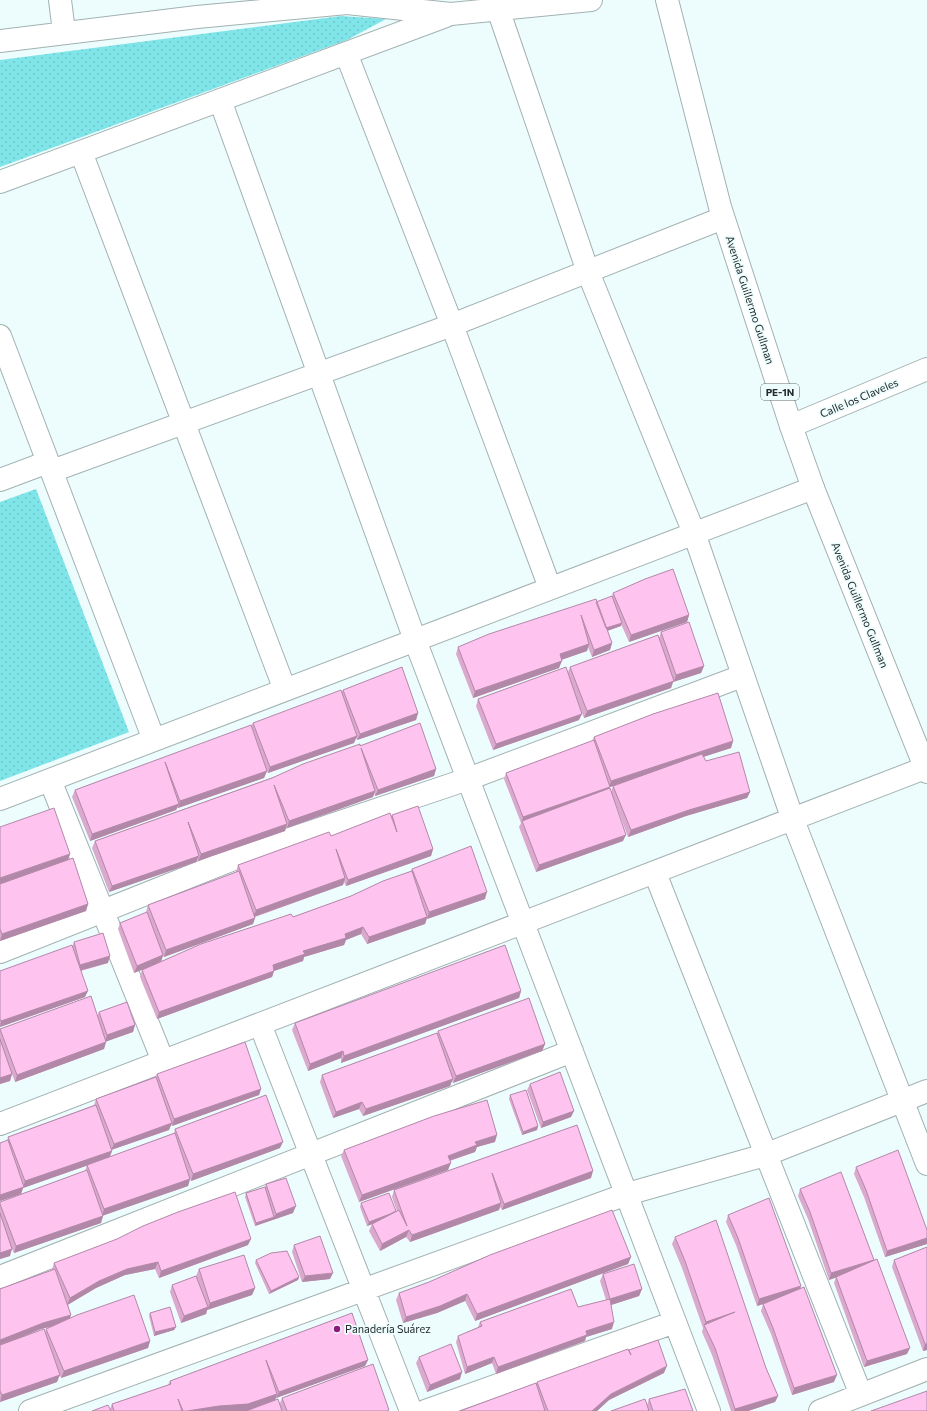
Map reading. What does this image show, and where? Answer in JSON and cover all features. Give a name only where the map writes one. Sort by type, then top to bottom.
[{"type":"street","points":[[60,0],[64,32]]},
{"type":"street","points":[[0,182],[451,14],[497,5],[591,0]]},
{"type":"street","name":"Avenida Guillermo Gullman","points":[[667,0],[724,218],[791,426],[813,488],[926,770]]},
{"type":"street","points":[[0,41],[64,32],[196,8],[347,2],[451,14]]},
{"type":"street","points":[[497,5],[588,272],[694,534],[793,820],[927,1164]]},
{"type":"street","points":[[346,53],[452,325],[550,588]]},
{"type":"street","points":[[220,100],[415,640],[709,1411]]},
{"type":"street","points":[[81,152],[286,690]]},
{"type":"street","points":[[0,480],[50,466],[183,423],[452,325],[724,218]]},
{"type":"street","points":[[0,336],[154,740]]},
{"type":"street","name":"Calle los Claveles","points":[[791,426],[927,369]]},
{"type":"street","points":[[0,799],[813,488]]},
{"type":"street","points":[[0,952],[254,851],[468,779],[742,676]]},
{"type":"street","points":[[0,1124],[926,770]]},
{"type":"street","points":[[50,780],[163,1061]]},
{"type":"street","points":[[655,873],[861,1395]]},
{"type":"street","points":[[260,1024],[411,1411]]},
{"type":"street","points":[[0,1277],[572,1051]]},
{"type":"street","points":[[30,1411],[627,1194],[765,1155],[927,1091]]},
{"type":"street","points":[[425,1411],[675,1322]]},
{"type":"street","points":[[820,1411],[927,1369]]},
{"type":"shaded area","points":[[341,16],[386,19],[347,40],[0,167],[0,60]]},
{"type":"shaded area","points":[[36,489],[129,732],[0,781],[0,502]]},
{"type":"building","points":[[673,569],[689,615],[631,635],[613,593]]},
{"type":"building","points":[[612,596],[622,623],[606,628],[596,602]]},
{"type":"building","points":[[596,599],[612,643],[594,650],[581,615],[589,644],[560,654],[562,661],[475,691],[458,647],[489,634]]},
{"type":"building","points":[[689,622],[704,666],[676,675],[661,632]]},
{"type":"building","points":[[658,635],[674,681],[587,711],[570,667]]},
{"type":"building","points":[[402,667],[418,713],[360,734],[343,690]]},
{"type":"building","points":[[566,667],[582,714],[496,744],[478,699]]},
{"type":"building","points":[[341,690],[357,736],[270,767],[253,723]]},
{"type":"building","points":[[718,693],[733,741],[611,781],[594,737],[653,714]]},
{"type":"building","points":[[420,723],[436,769],[378,790],[361,748],[375,791],[289,821],[274,785],[287,824],[201,854],[188,822],[199,856],[112,886],[95,841],[272,778],[303,764],[360,744],[360,746]]},
{"type":"building","points":[[251,725],[267,771],[180,801],[165,762],[179,804],[92,834],[75,790]]},
{"type":"building","points":[[594,740],[610,787],[523,817],[506,773]]},
{"type":"building","points":[[739,752],[750,792],[689,810],[631,830],[613,786],[702,754],[706,761]]},
{"type":"building","points":[[610,788],[626,835],[539,865],[522,821]]},
{"type":"building","points":[[418,806],[433,849],[348,880],[336,849],[345,878],[256,910],[238,865],[329,832],[331,836],[390,813],[397,832],[392,815]]},
{"type":"building","points":[[54,808],[70,854],[0,878],[0,827]]},
{"type":"building","points":[[471,846],[487,892],[429,912],[412,869]]},
{"type":"building","points":[[73,858],[88,904],[2,934],[0,929],[0,884]]},
{"type":"building","points":[[239,871],[255,918],[166,950],[148,905]]},
{"type":"building","points":[[412,871],[427,917],[369,937],[363,927],[345,934],[346,938],[303,951],[305,954],[273,965],[274,971],[159,1012],[142,970],[201,944],[291,914],[293,917],[351,896],[383,881]]},
{"type":"building","points":[[147,912],[163,955],[137,966],[120,923]]},
{"type":"building","points":[[103,933],[110,956],[80,965],[74,942]]},
{"type":"building","points":[[72,945],[88,991],[1,1021],[0,971]]},
{"type":"building","points":[[505,945],[521,991],[344,1056],[343,1051],[310,1064],[295,1023]]},
{"type":"building","points":[[91,996],[106,1042],[17,1075],[0,1029]]},
{"type":"building","points":[[529,998],[545,1044],[456,1076],[438,1031]]},
{"type":"building","points":[[127,1002],[135,1025],[107,1035],[99,1012]]},
{"type":"building","points":[[437,1033],[453,1079],[366,1109],[362,1102],[336,1112],[322,1075]]},
{"type":"building","points":[[0,1039],[12,1074],[0,1078]]},
{"type":"building","points":[[245,1042],[261,1089],[174,1119],[157,1074]]},
{"type":"building","points":[[560,1072],[574,1111],[543,1122],[530,1084]]},
{"type":"building","points":[[156,1077],[172,1123],[114,1144],[96,1099]]},
{"type":"building","points":[[526,1090],[538,1126],[523,1132],[510,1095]]},
{"type":"building","points":[[266,1095],[283,1142],[193,1174],[175,1129]]},
{"type":"building","points":[[487,1100],[497,1135],[475,1142],[477,1145],[448,1156],[451,1163],[362,1195],[344,1150],[434,1116]]},
{"type":"building","points":[[96,1105],[112,1151],[25,1181],[8,1137]]},
{"type":"building","points":[[577,1125],[593,1171],[504,1204],[492,1173],[501,1203],[412,1235],[409,1230],[382,1244],[372,1224],[399,1210],[407,1226],[394,1190]]},
{"type":"building","points":[[175,1133],[190,1179],[104,1209],[87,1165]]},
{"type":"building","points":[[8,1140],[24,1187],[0,1195],[0,1143]]},
{"type":"building","points":[[898,1150],[927,1230],[927,1238],[887,1251],[866,1190],[856,1167]]},
{"type":"building","points":[[87,1170],[103,1216],[16,1246],[0,1202]]},
{"type":"building","points":[[841,1172],[874,1260],[831,1273],[810,1212],[800,1189]]},
{"type":"building","points":[[286,1178],[296,1206],[276,1214],[266,1184]]},
{"type":"building","points":[[265,1187],[274,1217],[256,1223],[246,1193]]},
{"type":"building","points":[[235,1192],[251,1239],[161,1271],[158,1262],[127,1269],[99,1281],[70,1298],[54,1263],[117,1239],[143,1226],[178,1212]]},
{"type":"building","points":[[389,1193],[396,1211],[369,1222],[361,1203]]},
{"type":"building","points":[[769,1198],[801,1286],[759,1299],[738,1238],[728,1215]]},
{"type":"building","points":[[612,1210],[631,1257],[477,1314],[467,1294],[440,1306],[406,1317],[399,1293],[429,1282],[490,1255]]},
{"type":"building","points":[[0,1213],[12,1249],[0,1253]]},
{"type":"building","points":[[716,1220],[766,1368],[778,1396],[735,1409],[715,1348],[704,1325],[735,1312],[706,1322],[675,1237]]},
{"type":"building","points":[[320,1236],[333,1273],[305,1276],[294,1245]]},
{"type":"building","points":[[927,1247],[927,1344],[925,1344],[894,1260]]},
{"type":"building","points":[[287,1251],[299,1277],[271,1291],[256,1260],[271,1253]]},
{"type":"building","points":[[244,1255],[255,1288],[210,1303],[199,1269]]},
{"type":"building","points":[[877,1259],[910,1348],[867,1361],[836,1277]]},
{"type":"building","points":[[634,1264],[642,1289],[610,1299],[603,1274]]},
{"type":"building","points":[[55,1269],[71,1315],[43,1323],[0,1340],[0,1289]]},
{"type":"building","points":[[196,1276],[208,1307],[184,1316],[172,1285]]},
{"type":"building","points":[[804,1287],[837,1375],[794,1388],[763,1304]]},
{"type":"building","points":[[571,1289],[578,1307],[610,1299],[614,1322],[586,1331],[587,1335],[498,1367],[494,1357],[467,1367],[458,1336],[482,1326],[480,1322]]},
{"type":"building","points":[[134,1295],[150,1341],[64,1371],[46,1329],[77,1315]]},
{"type":"building","points":[[170,1307],[176,1327],[155,1332],[150,1313]]},
{"type":"building","points":[[352,1313],[368,1360],[279,1392],[266,1360],[277,1394],[248,1404],[183,1411],[178,1399],[182,1411],[114,1411],[112,1404],[171,1384],[170,1381]]},
{"type":"building","points":[[44,1329],[60,1375],[2,1395],[0,1391],[0,1345]]},
{"type":"building","points":[[658,1340],[667,1366],[611,1394],[592,1411],[548,1411],[537,1382],[628,1349],[631,1355],[629,1350]]},
{"type":"building","points":[[451,1344],[462,1372],[430,1385],[419,1357]]},
{"type":"building","points":[[373,1364],[389,1410],[287,1411],[282,1398]]},
{"type":"building","points":[[536,1383],[545,1411],[460,1411]]},
{"type":"building","points":[[685,1389],[693,1411],[653,1411],[649,1399]]},
{"type":"building","points":[[927,1391],[927,1411],[871,1411]]},
{"type":"building","points":[[278,1399],[282,1411],[246,1411]]},
{"type":"building","points":[[645,1399],[649,1411],[611,1411]]},
{"type":"building","points":[[108,1405],[111,1411],[92,1411]]},
{"type":"place","name":"Panadería Suárez","points":[[337,1329]]}]
